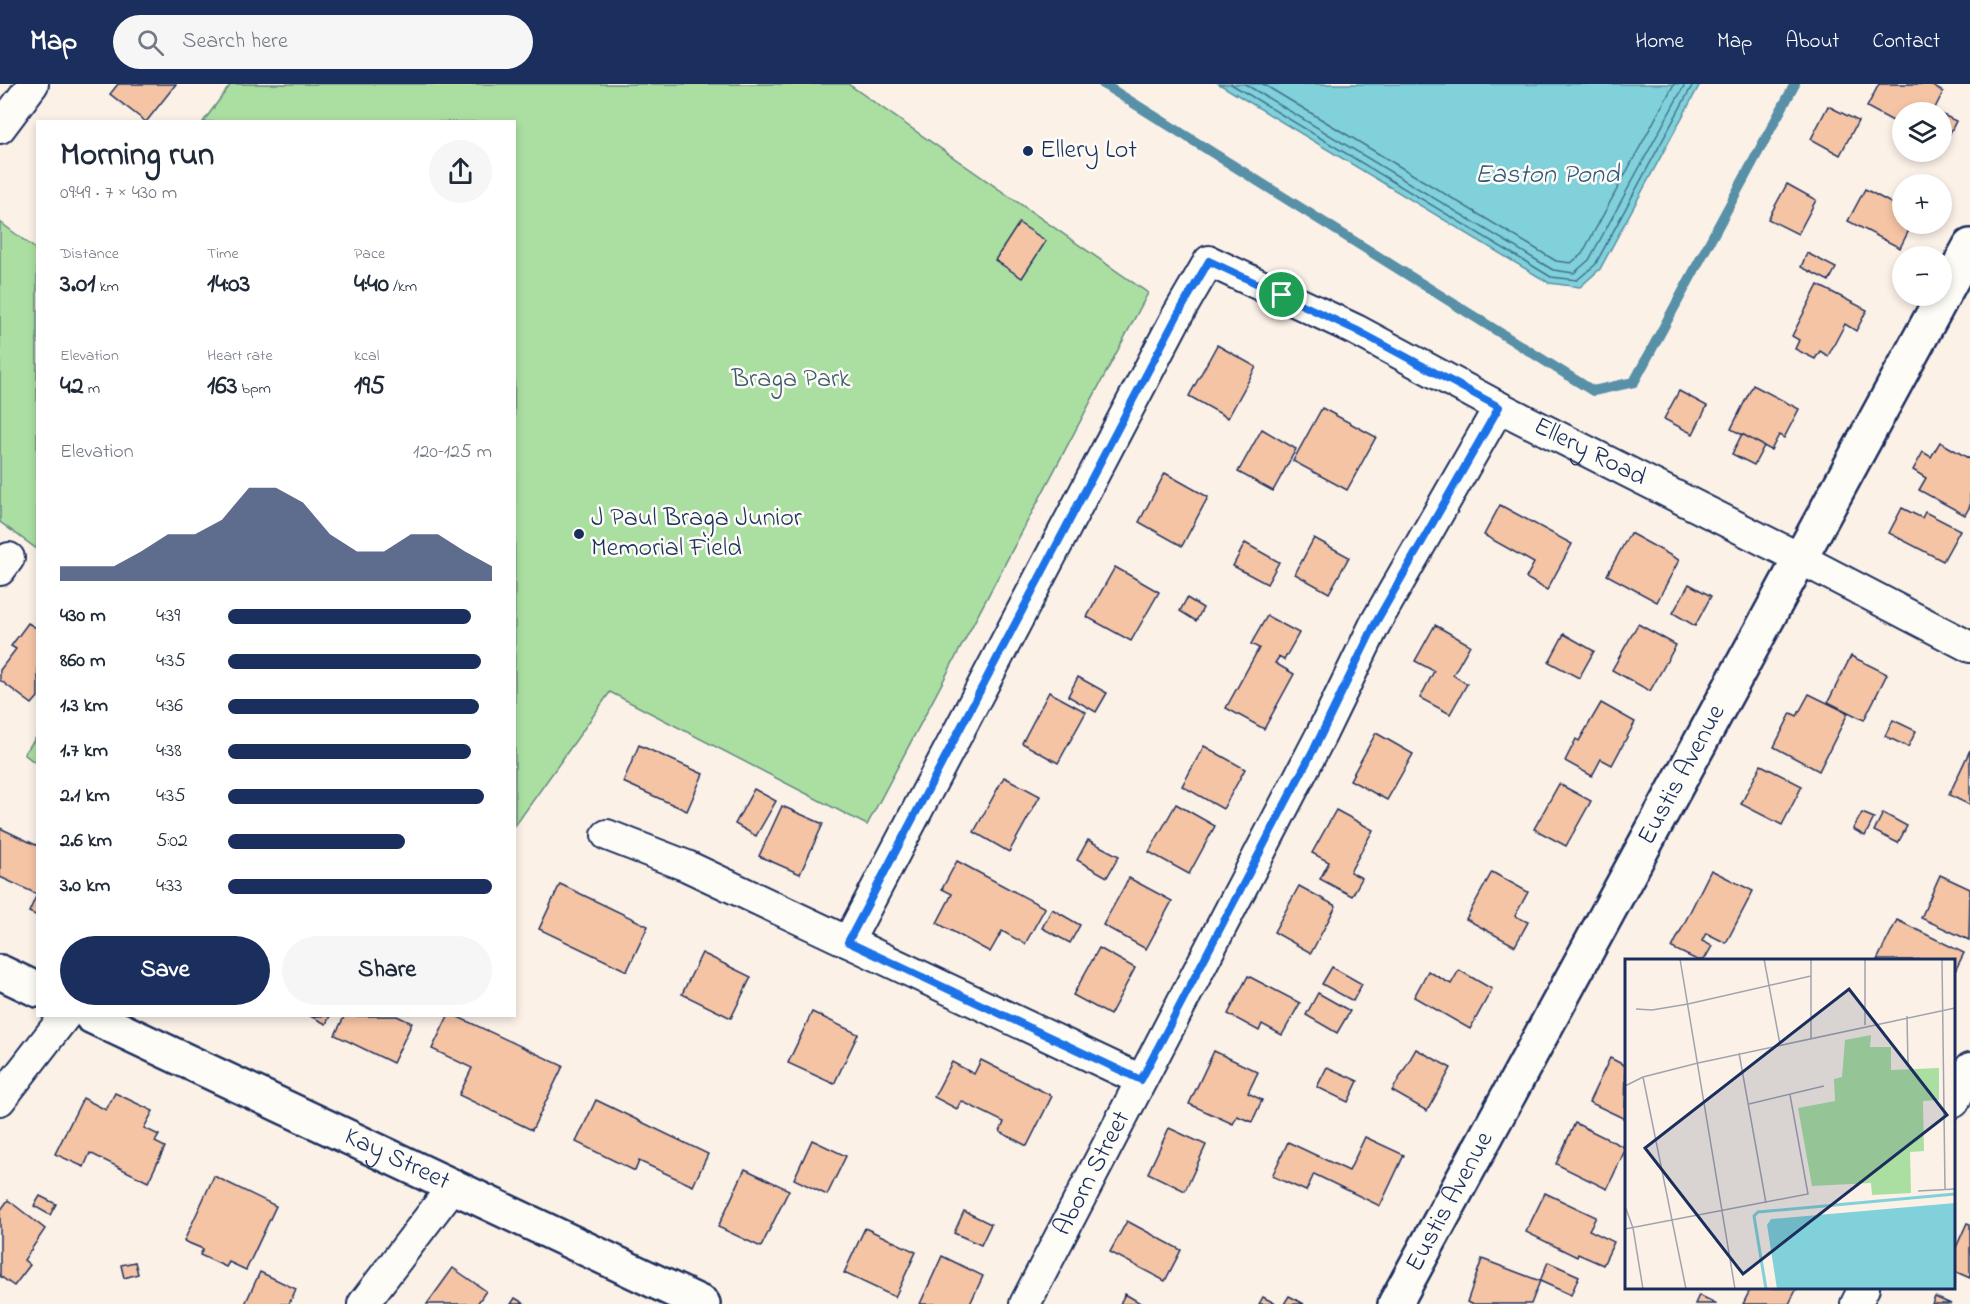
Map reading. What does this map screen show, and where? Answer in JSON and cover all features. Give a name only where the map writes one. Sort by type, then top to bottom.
[{"type":"street","points":[[0,128],[33,84]]},
{"type":"street","name":"Eustis Avenue","points":[[1395,1304],[1970,246]]},
{"type":"street","name":"Ellery Road","points":[[848,942],[1177,316],[1209,261],[1356,330],[1499,407],[1970,647]]},
{"type":"street","name":"Aborn Street","points":[[1025,1304],[1320,737],[1375,624],[1499,407]]},
{"type":"street","points":[[607,835],[687,866],[1141,1080]]},
{"type":"street","points":[[0,972],[36,989]]},
{"type":"street","points":[[0,1100],[64,1017]]},
{"type":"street","name":"Kay Street","points":[[94,1017],[454,1185],[669,1297],[703,1304]]},
{"type":"street","points":[[1955,1098],[1970,1068]]},
{"type":"street","points":[[363,1304],[454,1185]]},
{"type":"street","points":[[1856,1304],[1863,1289]]},
{"type":"green space","name":"Braga Park","points":[[231,84],[848,84],[1148,293],[867,825],[610,692],[516,825],[516,120],[204,120]]},
{"type":"green space","points":[[0,222],[36,249],[36,548],[0,522]]},
{"type":"green space","points":[[36,737],[36,763],[24,754]]},
{"type":"water","name":"Easton Pond","points":[[1219,84],[1700,84],[1600,269],[1580,287],[1549,283]]},
{"type":"building","points":[[118,84],[176,84],[148,120],[143,120],[110,94]]},
{"type":"building","points":[[1879,84],[1929,84],[1943,92],[1938,102],[1892,102],[1892,121],[1867,107]]},
{"type":"building","points":[[1828,106],[1858,121],[1840,155],[1811,139]]},
{"type":"building","points":[[1787,184],[1816,200],[1798,234],[1768,219]]},
{"type":"building","points":[[1865,189],[1892,204],[1892,234],[1907,234],[1901,246],[1896,246],[1848,221]]},
{"type":"building","points":[[1019,223],[1046,241],[1022,278],[995,260]]},
{"type":"building","points":[[1807,253],[1836,268],[1829,281],[1801,267]]},
{"type":"building","points":[[1818,285],[1867,310],[1856,331],[1845,324],[1828,356],[1820,351],[1815,359],[1795,349],[1799,340],[1792,336]]},
{"type":"building","points":[[1217,345],[1256,367],[1228,418],[1189,396]]},
{"type":"building","points":[[1753,385],[1799,409],[1784,438],[1779,435],[1771,450],[1731,429]]},
{"type":"building","points":[[1679,391],[1707,406],[1693,434],[1664,419]]},
{"type":"building","points":[[1322,408],[1376,437],[1347,490],[1293,461]]},
{"type":"building","points":[[1262,429],[1296,449],[1273,491],[1238,472]]},
{"type":"building","points":[[1742,434],[1764,446],[1754,465],[1732,454]]},
{"type":"building","points":[[1940,442],[1970,459],[1970,506],[1965,515],[1919,490],[1926,478],[1913,470],[1923,452],[1931,457]]},
{"type":"building","points":[[1165,473],[1208,497],[1182,546],[1139,522]]},
{"type":"building","points":[[1500,505],[1572,544],[1547,590],[1526,578],[1534,563],[1484,535]]},
{"type":"building","points":[[1902,508],[1922,518],[1925,512],[1960,530],[1943,561],[1889,533]]},
{"type":"building","points":[[1630,533],[1679,560],[1657,602],[1607,575]]},
{"type":"building","points":[[1314,538],[1349,557],[1329,593],[1295,574]]},
{"type":"building","points":[[1245,543],[1279,562],[1267,584],[1233,566]]},
{"type":"building","points":[[1115,567],[1159,592],[1131,641],[1087,617]]},
{"type":"building","points":[[1689,584],[1711,596],[1695,626],[1673,613]]},
{"type":"building","points":[[1187,598],[1203,608],[1196,621],[1180,611]]},
{"type":"building","points":[[1267,616],[1299,633],[1284,660],[1279,657],[1275,663],[1294,674],[1264,729],[1226,708],[1259,648],[1251,644]]},
{"type":"building","points":[[28,623],[36,628],[36,699],[32,704],[0,680],[0,670],[16,649],[11,646]]},
{"type":"building","points":[[1638,624],[1676,645],[1650,691],[1612,670]]},
{"type":"building","points":[[1435,625],[1470,645],[1453,675],[1467,684],[1450,714],[1420,698],[1434,671],[1415,661]]},
{"type":"building","points":[[1564,634],[1594,651],[1579,678],[1549,662]]},
{"type":"building","points":[[1851,656],[1887,674],[1864,720],[1828,702]]},
{"type":"building","points":[[1078,677],[1107,693],[1096,712],[1068,696]]},
{"type":"building","points":[[1049,692],[1086,712],[1058,763],[1022,743]]},
{"type":"building","points":[[1809,694],[1848,713],[1819,771],[1774,747],[1791,713],[1797,716]]},
{"type":"building","points":[[1601,703],[1635,722],[1612,765],[1601,759],[1592,776],[1565,761],[1576,739],[1579,741]]},
{"type":"building","points":[[1893,720],[1916,731],[1908,747],[1885,736]]},
{"type":"building","points":[[1376,733],[1413,754],[1387,800],[1350,780]]},
{"type":"building","points":[[639,745],[703,774],[687,811],[623,782]]},
{"type":"building","points":[[1204,746],[1245,769],[1223,809],[1182,786]]},
{"type":"building","points":[[1970,750],[1970,805],[1949,795]]},
{"type":"building","points":[[1761,765],[1802,786],[1782,825],[1741,804]]},
{"type":"building","points":[[1004,777],[1040,796],[1009,852],[974,832]]},
{"type":"building","points":[[1559,784],[1591,801],[1566,846],[1534,829]]},
{"type":"building","points":[[754,789],[776,801],[756,836],[735,824]]},
{"type":"building","points":[[1176,804],[1215,826],[1189,874],[1149,852]]},
{"type":"building","points":[[782,806],[823,824],[800,874],[759,856]]},
{"type":"building","points":[[1336,810],[1373,830],[1350,872],[1362,878],[1352,896],[1320,879],[1329,862],[1312,853]]},
{"type":"building","points":[[1862,813],[1874,818],[1865,836],[1853,829]]},
{"type":"building","points":[[1883,813],[1907,826],[1898,843],[1874,831]]},
{"type":"building","points":[[0,828],[36,845],[36,894],[0,877]]},
{"type":"building","points":[[1088,840],[1119,856],[1107,877],[1077,860]]},
{"type":"building","points":[[957,861],[1045,908],[1025,944],[1002,931],[990,952],[937,923],[952,894],[942,889]]},
{"type":"building","points":[[1711,870],[1753,891],[1726,943],[1706,933],[1702,941],[1712,946],[1705,959],[1695,959],[1672,948]]},
{"type":"building","points":[[1492,872],[1528,892],[1515,916],[1528,922],[1515,946],[1466,919]]},
{"type":"building","points":[[1940,875],[1970,889],[1969,940],[1921,918]]},
{"type":"building","points":[[1129,878],[1172,901],[1146,949],[1103,925]]},
{"type":"building","points":[[560,884],[648,926],[627,971],[539,929]]},
{"type":"building","points":[[1299,886],[1336,906],[1311,953],[1274,932]]},
{"type":"building","points":[[36,896],[36,915],[29,912]]},
{"type":"building","points":[[1052,909],[1080,925],[1070,943],[1042,928]]},
{"type":"building","points":[[1897,920],[1964,953],[1955,971],[1955,959],[1878,959]]},
{"type":"building","points":[[1099,948],[1135,968],[1110,1015],[1073,995]]},
{"type":"building","points":[[702,953],[751,977],[731,1018],[682,994]]},
{"type":"building","points":[[1332,967],[1362,984],[1353,1001],[1322,984]]},
{"type":"building","points":[[1459,970],[1492,989],[1470,1029],[1414,997],[1428,971],[1451,984]]},
{"type":"building","points":[[1248,976],[1300,1003],[1282,1035],[1262,1024],[1259,1031],[1228,1014]]},
{"type":"building","points":[[1318,993],[1350,1011],[1337,1033],[1306,1015]]},
{"type":"building","points":[[812,1012],[858,1034],[834,1084],[788,1063]]},
{"type":"building","points":[[312,1017],[330,1017],[326,1024]]},
{"type":"building","points":[[344,1017],[399,1017],[412,1023],[393,1063],[335,1035]]},
{"type":"building","points":[[448,1017],[458,1017],[563,1066],[532,1130],[459,1095],[472,1068],[432,1049]]},
{"type":"building","points":[[1416,1049],[1451,1068],[1427,1111],[1392,1091]]},
{"type":"building","points":[[1214,1051],[1258,1072],[1248,1093],[1262,1100],[1252,1122],[1237,1116],[1233,1124],[1189,1104]]},
{"type":"building","points":[[1610,1058],[1625,1066],[1625,1119],[1589,1102]]},
{"type":"building","points":[[981,1060],[1052,1096],[1027,1146],[1000,1132],[1004,1122],[961,1101],[957,1109],[934,1097],[952,1062],[974,1074]]},
{"type":"building","points":[[1327,1067],[1358,1081],[1348,1102],[1317,1087]]},
{"type":"building","points":[[115,1093],[153,1111],[144,1128],[159,1135],[155,1142],[165,1147],[148,1182],[90,1153],[84,1167],[55,1154],[83,1098],[106,1110]]},
{"type":"building","points":[[596,1100],[708,1154],[693,1186],[639,1161],[635,1171],[576,1142]]},
{"type":"building","points":[[1575,1123],[1625,1148],[1607,1189],[1556,1164]]},
{"type":"building","points":[[1169,1128],[1206,1145],[1185,1191],[1148,1173]]},
{"type":"building","points":[[1365,1137],[1404,1155],[1380,1206],[1314,1174],[1306,1191],[1272,1176],[1288,1142],[1349,1171]]},
{"type":"building","points":[[812,1140],[846,1156],[827,1195],[794,1179]]},
{"type":"building","points":[[745,1169],[789,1190],[761,1247],[718,1227]]},
{"type":"building","points":[[214,1176],[276,1206],[246,1270],[229,1262],[226,1267],[200,1255],[203,1249],[184,1241]]},
{"type":"building","points":[[1545,1193],[1596,1217],[1589,1230],[1614,1242],[1603,1265],[1578,1254],[1577,1257],[1526,1232]]},
{"type":"building","points":[[40,1196],[56,1204],[50,1215],[34,1206]]},
{"type":"building","points":[[8,1200],[45,1229],[24,1260],[30,1265],[14,1286],[0,1276],[0,1211]]},
{"type":"building","points":[[964,1211],[991,1224],[981,1245],[954,1233]]},
{"type":"building","points":[[1127,1221],[1181,1250],[1165,1281],[1110,1252]]},
{"type":"building","points":[[1967,1223],[1970,1224],[1970,1278],[1955,1271],[1955,1250]]},
{"type":"building","points":[[865,1228],[916,1252],[895,1297],[844,1273]]},
{"type":"building","points":[[942,1256],[983,1276],[970,1304],[920,1304]]},
{"type":"building","points":[[1482,1259],[1540,1281],[1531,1304],[1472,1304],[1467,1302]]},
{"type":"building","points":[[135,1262],[138,1274],[124,1278],[121,1265]]},
{"type":"building","points":[[1548,1262],[1579,1276],[1571,1295],[1540,1281]]},
{"type":"building","points":[[453,1268],[486,1291],[477,1304],[427,1304]]},
{"type":"building","points":[[260,1272],[296,1289],[289,1304],[245,1304]]},
{"type":"building","points":[[1750,1289],[1796,1289],[1789,1304],[1743,1304]]},
{"type":"building","points":[[1125,1294],[1142,1304],[1120,1304]]},
{"type":"building","points":[[1699,1295],[1717,1304],[1695,1304]]},
{"type":"building","points":[[1289,1296],[1304,1304],[1284,1304]]},
{"type":"building","points":[[1263,1297],[1276,1304],[1259,1304]]},
{"type":"building","points":[[1935,1297],[1951,1304],[1932,1304]]},
{"type":"building","points":[[515,1298],[525,1304],[511,1304]]},
{"type":"waterway","points":[[1103,84],[1593,391],[1634,382],[1795,84]]},
{"type":"place","name":"Ellery Lot","points":[[1028,151]]},
{"type":"place","name":"J Paul Braga Junior Memorial Field","points":[[579,534]]},
{"type":"route","points":[[1209,261],[1282,295],[1356,330],[1499,407],[1375,624],[1320,737],[1141,1080],[848,942],[1177,316],[1209,261]]}]
